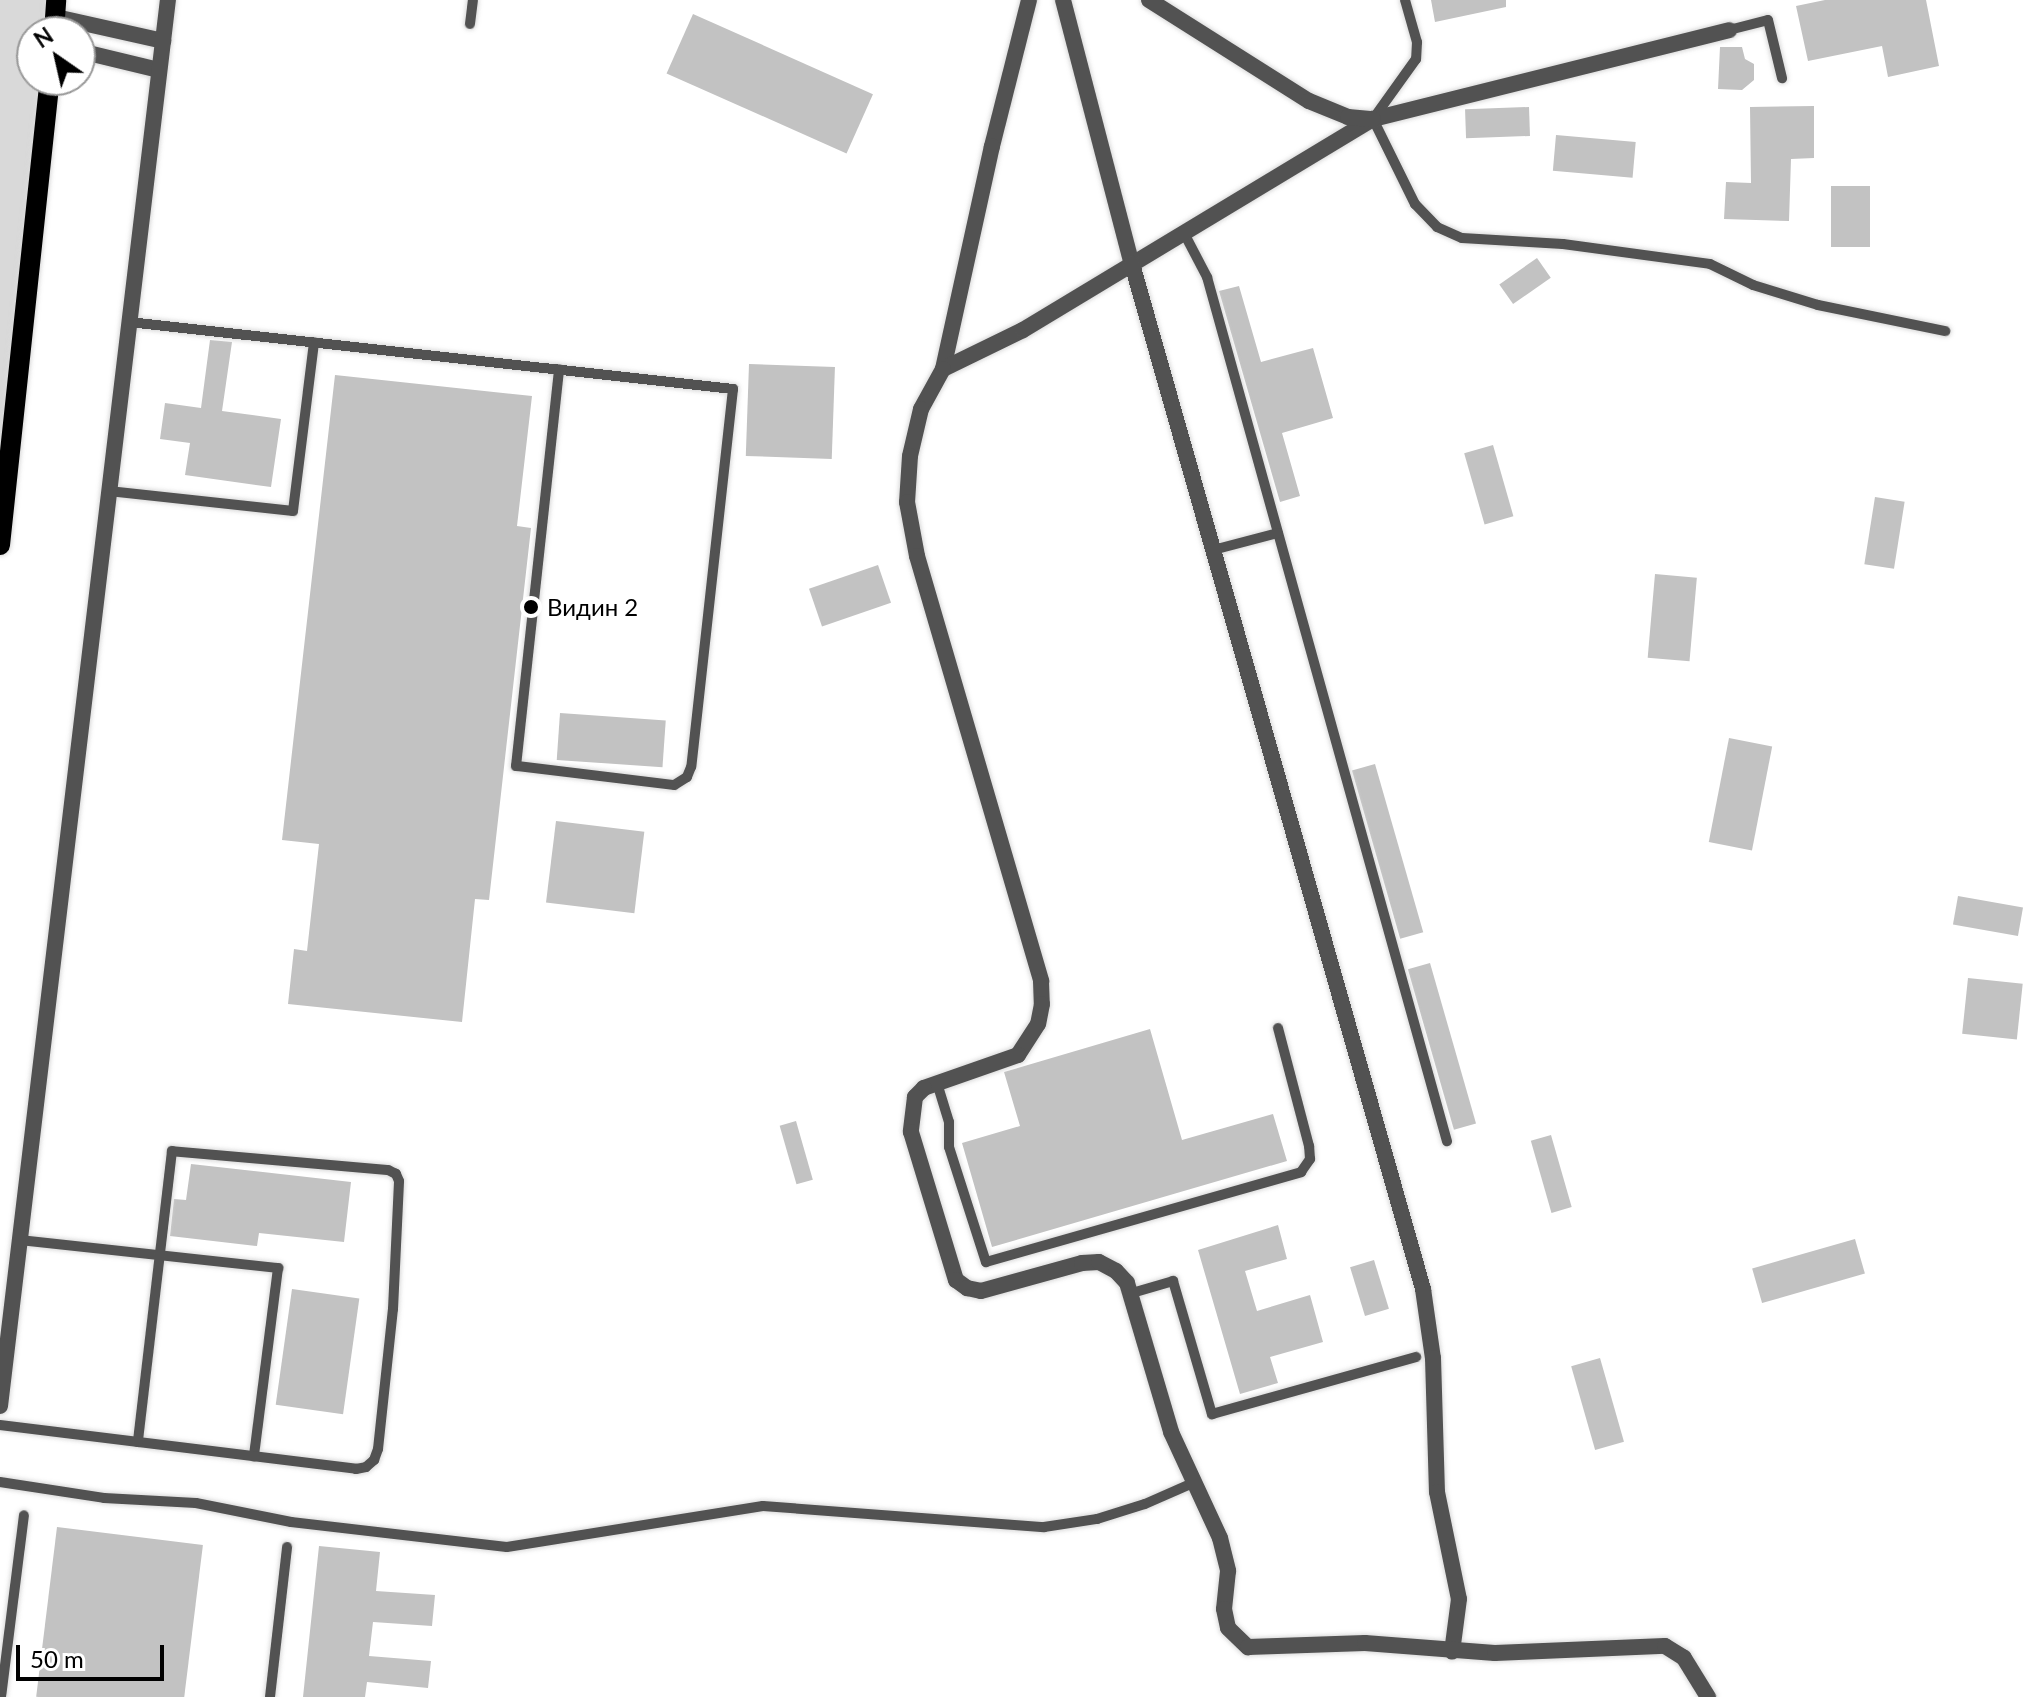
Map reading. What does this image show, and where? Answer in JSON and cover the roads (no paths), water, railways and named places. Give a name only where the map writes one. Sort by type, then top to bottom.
[{"type":"main road","points":[[0,545],[48,96]]},
{"type":"street","points":[[0,1406],[168,0]]},
{"type":"street","points":[[1029,0],[992,146],[943,369],[921,409],[910,456],[907,502],[917,556],[1041,981],[1042,1004],[1038,1024],[1018,1055],[937,1083],[915,1097],[911,1132],[956,1280],[967,1288],[981,1291],[1099,1262],[1116,1271],[1132,1293],[1171,1432],[1220,1538],[1228,1571],[1224,1609],[1228,1628],[1236,1639],[1248,1647],[1263,1649],[1365,1643],[1452,1652],[1665,1646],[1684,1658],[1708,1697]]},
{"type":"street","points":[[1063,0],[1132,264],[1423,1289],[1433,1358],[1437,1492],[1459,1599],[1452,1652]]},
{"type":"street","points":[[1149,0],[1309,101],[1348,117],[1373,119]]},
{"type":"street","points":[[96,25],[163,41]]},
{"type":"street","points":[[943,369],[1023,330],[1373,119],[1729,30]]},
{"type":"street","points":[[96,55],[159,70]]},
{"type":"lane","points":[[470,24],[473,0]]},
{"type":"lane","points":[[1405,0],[1417,42],[1416,59],[1373,119],[1415,204],[1437,227],[1462,238],[1563,244],[1710,264],[1753,285],[1818,305],[1945,331]]},
{"type":"lane","points":[[1729,30],[1768,20],[1782,78]]},
{"type":"lane","points":[[1184,233],[1207,277],[1447,1141]]},
{"type":"lane","points":[[129,322],[559,369],[733,389],[691,767],[687,777],[674,785],[516,766],[559,369]]},
{"type":"lane","points":[[109,491],[293,511],[314,342]]},
{"type":"lane","points":[[1213,550],[1278,533]]},
{"type":"lane","points":[[937,1083],[949,1122],[949,1147],[986,1262],[1301,1172],[1310,1159],[1309,1146],[1278,1028]]},
{"type":"lane","points":[[0,1425],[356,1469],[374,1460],[393,1309],[399,1181],[396,1174],[388,1170],[172,1151],[138,1442]]},
{"type":"lane","points":[[20,1240],[278,1268],[254,1456]]},
{"type":"lane","points":[[1132,1293],[1173,1281],[1212,1414],[1416,1357]]},
{"type":"lane","points":[[0,1482],[104,1498],[196,1503],[291,1522],[507,1547],[763,1506],[1044,1527],[1097,1519],[1195,1482]]},
{"type":"lane","points":[[1,1697],[24,1515]]},
{"type":"lane","points":[[270,1697],[287,1547]]},
{"type":"place","name":"Видин 2","points":[[531,607]]}]
